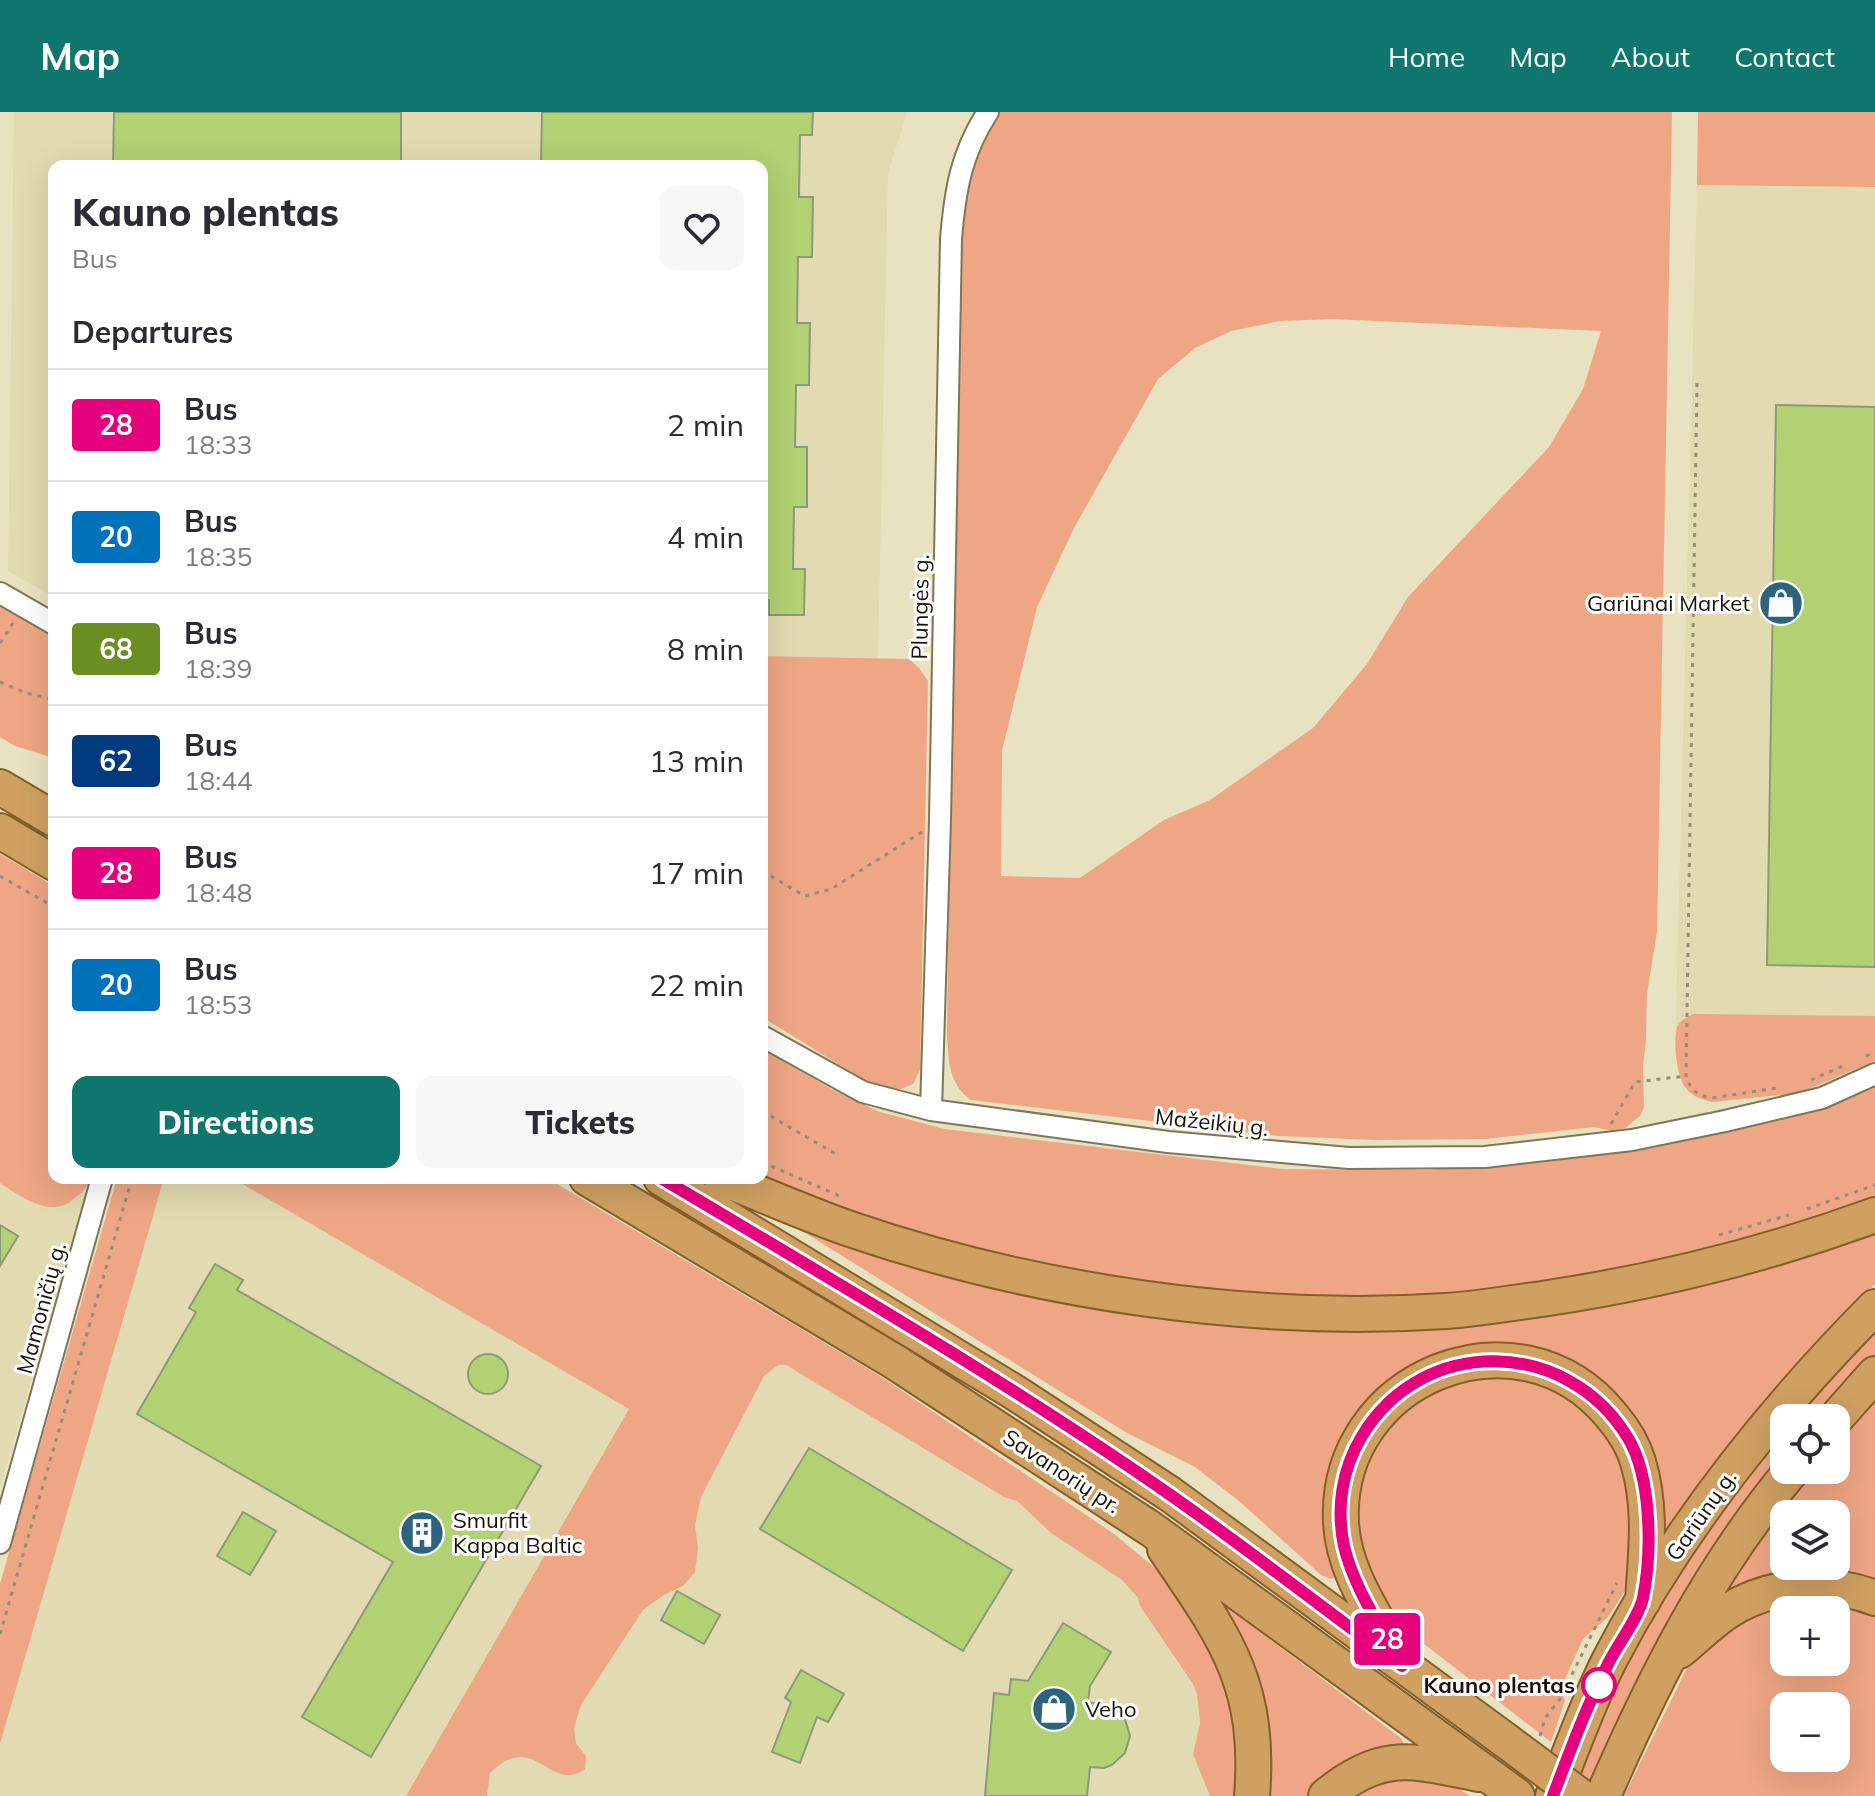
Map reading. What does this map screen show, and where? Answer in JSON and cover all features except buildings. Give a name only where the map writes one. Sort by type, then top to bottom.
[{"type":"highway","points":[[0,787],[48,815]]},
{"type":"highway","points":[[0,831],[48,859]]},
{"type":"highway","name":"Savanorių pr.","points":[[597,1184],[895,1362],[1151,1529],[1504,1786]]},
{"type":"highway","name":"Savanorių pr.","points":[[671,1184],[851,1291],[1170,1494],[1580,1796]]},
{"type":"highway","points":[[736,1184],[851,1229],[1038,1279],[1156,1299],[1301,1311],[1447,1311],[1626,1285],[1710,1268],[1875,1215]]},
{"type":"highway","name":"Gariūnų g.","points":[[1553,1796],[1608,1664],[1643,1601],[1721,1483],[1768,1423],[1818,1365],[1875,1307]]},
{"type":"highway","points":[[1402,1666],[1349,1565],[1341,1523],[1343,1485],[1354,1450],[1380,1411],[1415,1382],[1453,1366],[1495,1360],[1534,1366],[1589,1392],[1617,1422],[1633,1450],[1646,1495],[1649,1522],[1643,1601]]},
{"type":"highway","points":[[1848,1404],[1875,1374]]},
{"type":"highway","name":"Gariūnų g.","points":[[1603,1796],[1662,1664],[1703,1594],[1763,1504],[1780,1484]]},
{"type":"highway","points":[[1151,1529],[1226,1642],[1243,1681],[1253,1732],[1252,1796]]},
{"type":"highway","points":[[1662,1664],[1727,1612],[1770,1593],[1827,1587],[1875,1598]]},
{"type":"highway","points":[[1326,1796],[1368,1767],[1399,1762],[1422,1763],[1504,1786]]},
{"type":"street","name":"Plungės g.","points":[[931,1110],[951,239],[965,155],[988,112]]},
{"type":"street","points":[[0,593],[48,621]]},
{"type":"street","name":"Mažeikių g.","points":[[768,1039],[863,1092],[931,1110],[1168,1142],[1349,1158],[1485,1157],[1601,1144],[1673,1132],[1822,1098],[1868,1066]]},
{"type":"street","name":"Mamoničių g.","points":[[0,1543],[100,1184]]},
{"type":"path","points":[[1697,383],[1686,1076],[1692,1090],[1712,1098],[1788,1086]]},
{"type":"path","points":[[0,643],[24,607]]},
{"type":"path","points":[[0,682],[48,698]]},
{"type":"path","points":[[768,874],[805,896],[831,889],[940,820]]},
{"type":"path","points":[[0,876],[48,904]]},
{"type":"path","points":[[1868,1066],[1875,1052]]},
{"type":"path","points":[[1801,1084],[1849,1063]]},
{"type":"path","points":[[1601,1144],[1635,1082],[1686,1076]]},
{"type":"path","points":[[768,1115],[839,1156]]},
{"type":"path","points":[[768,1165],[855,1203]]},
{"type":"path","points":[[0,1634],[130,1184]]},
{"type":"path","points":[[1711,1237],[1798,1213],[1875,1185]]},
{"type":"shaded area","points":[[14,112],[907,112],[888,173],[878,658],[768,656],[768,160],[48,160],[48,594],[8,571]]},
{"type":"shaded area","points":[[1000,112],[1672,112],[1657,932],[1647,993],[1644,1107],[1640,1116],[1625,1128],[1612,1131],[1594,1127],[1486,1139],[1376,1140],[1279,1136],[971,1100],[958,1087],[950,1064],[947,1037],[957,301],[969,180],[987,134]],"holes":[[[1332,319],[1601,331],[1583,389],[1549,447],[1408,597],[1367,664],[1313,728],[1210,800],[1164,820],[1080,878],[1001,876],[1002,751],[1037,607],[1074,528],[1158,379],[1195,348],[1231,331],[1280,321]]]},
{"type":"shaded area","points":[[1698,112],[1875,112],[1875,187],[1697,185]]},
{"type":"shaded area","name":"Gariūnai Market","points":[[1697,185],[1875,187],[1875,1043],[1745,1083],[1675,1055]]},
{"type":"shaded area","points":[[0,601],[48,629],[48,756],[15,746],[0,737]]},
{"type":"shaded area","points":[[768,656],[909,659],[928,681],[920,1070],[913,1084],[901,1089],[877,1088],[768,1021]]},
{"type":"shaded area","points":[[0,854],[48,882],[48,1184],[87,1184],[66,1204],[47,1207],[0,1183]]},
{"type":"shaded area","points":[[1693,1014],[1875,1016],[1875,1061],[1799,1093],[1712,1102],[1688,1090],[1682,1082],[1678,1066],[1676,1031],[1681,1021]]},
{"type":"shaded area","points":[[768,1052],[833,1090],[880,1112],[945,1129],[1283,1169],[1427,1170],[1660,1146],[1826,1106],[1875,1086],[1875,1204],[1733,1254],[1403,1303],[1184,1295],[901,1236],[768,1181]]},
{"type":"shaded area","points":[[0,1183],[37,1205],[71,1202],[87,1188],[0,1488]]},
{"type":"shaded area","points":[[115,1184],[162,1184],[0,1744],[0,1584]]},
{"type":"shaded area","points":[[162,1184],[242,1184],[630,1409],[406,1796],[0,1796],[0,1744]]},
{"type":"shaded area","points":[[242,1184],[557,1184],[880,1376],[1114,1534],[1178,1587],[1236,1688],[1246,1796],[1210,1796],[1193,1754],[1200,1724],[1193,1684],[1140,1606],[1138,1598],[1122,1580],[1051,1533],[1017,1501],[1004,1497],[786,1365],[778,1365],[764,1376],[701,1497],[695,1525],[698,1548],[695,1572],[683,1586],[643,1610],[581,1705],[574,1728],[576,1743],[586,1756],[585,1769],[573,1775],[562,1774],[531,1759],[519,1757],[506,1761],[490,1773],[487,1796],[406,1796],[629,1409]]},
{"type":"shaded area","points":[[1875,1226],[1875,1284],[1754,1414],[1666,1529],[1657,1528],[1608,1395],[1436,1355],[1413,1365],[1386,1386],[1362,1413],[1339,1575],[1331,1579],[1321,1575],[1239,1501],[1195,1467],[1127,1433],[799,1229],[1035,1290],[1345,1324]]},
{"type":"shaded area","points":[[1875,1325],[1875,1356],[1832,1404],[1803,1404]]},
{"type":"shaded area","points":[[778,1365],[786,1365],[1004,1497],[1017,1501],[1051,1533],[1122,1580],[1138,1599],[1193,1684],[1200,1724],[1193,1754],[1210,1796],[487,1796],[489,1773],[513,1756],[528,1756],[562,1775],[586,1756],[576,1743],[574,1728],[581,1705],[643,1610],[683,1586],[698,1548],[695,1525],[701,1497],[764,1376]]},
{"type":"shaded area","points":[[1526,1374],[1594,1410],[1634,1477],[1631,1581],[1609,1616],[1583,1639],[1560,1690],[1565,1700],[1551,1742],[1393,1620],[1355,1558],[1364,1448],[1386,1416],[1449,1375]]},
{"type":"shaded area","points":[[1875,1400],[1875,1586],[1808,1596],[1770,1596],[1770,1602],[1714,1610],[1770,1527],[1770,1580],[1850,1580],[1850,1500],[1790,1500],[1802,1484],[1850,1484],[1850,1427]]},
{"type":"shaded area","points":[[1770,1443],[1771,1484],[1599,1778],[1568,1796],[1579,1763],[1656,1605],[1713,1515]]},
{"type":"shaded area","points":[[1219,1601],[1402,1739],[1404,1748],[1311,1796],[1260,1796]]},
{"type":"shaded area","points":[[1850,1604],[1875,1608],[1875,1796],[1624,1796],[1686,1670],[1708,1640],[1770,1607],[1770,1676],[1850,1676]]},
{"type":"shaded area","points":[[1397,1770],[1453,1785],[1470,1796],[1337,1796]]},
{"type":"bus line","name":"28","points":[[671,1184],[1014,1392],[1170,1494],[1402,1666],[1359,1586],[1344,1545],[1341,1523],[1343,1485],[1347,1467],[1365,1430],[1396,1395],[1415,1382],[1434,1372],[1473,1362],[1495,1360],[1534,1366],[1589,1392],[1617,1422],[1638,1461],[1649,1522],[1643,1601],[1608,1664],[1553,1796]]},
{"type":"place","name":"Gariūnai Market","points":[[1781,603]]},
{"type":"place","name":"Smurfit Kappa Baltic","points":[[422,1533]]},
{"type":"place","name":"Kauno plentas","points":[[1599,1685]]},
{"type":"place","name":"Veho","points":[[1054,1709]]}]
